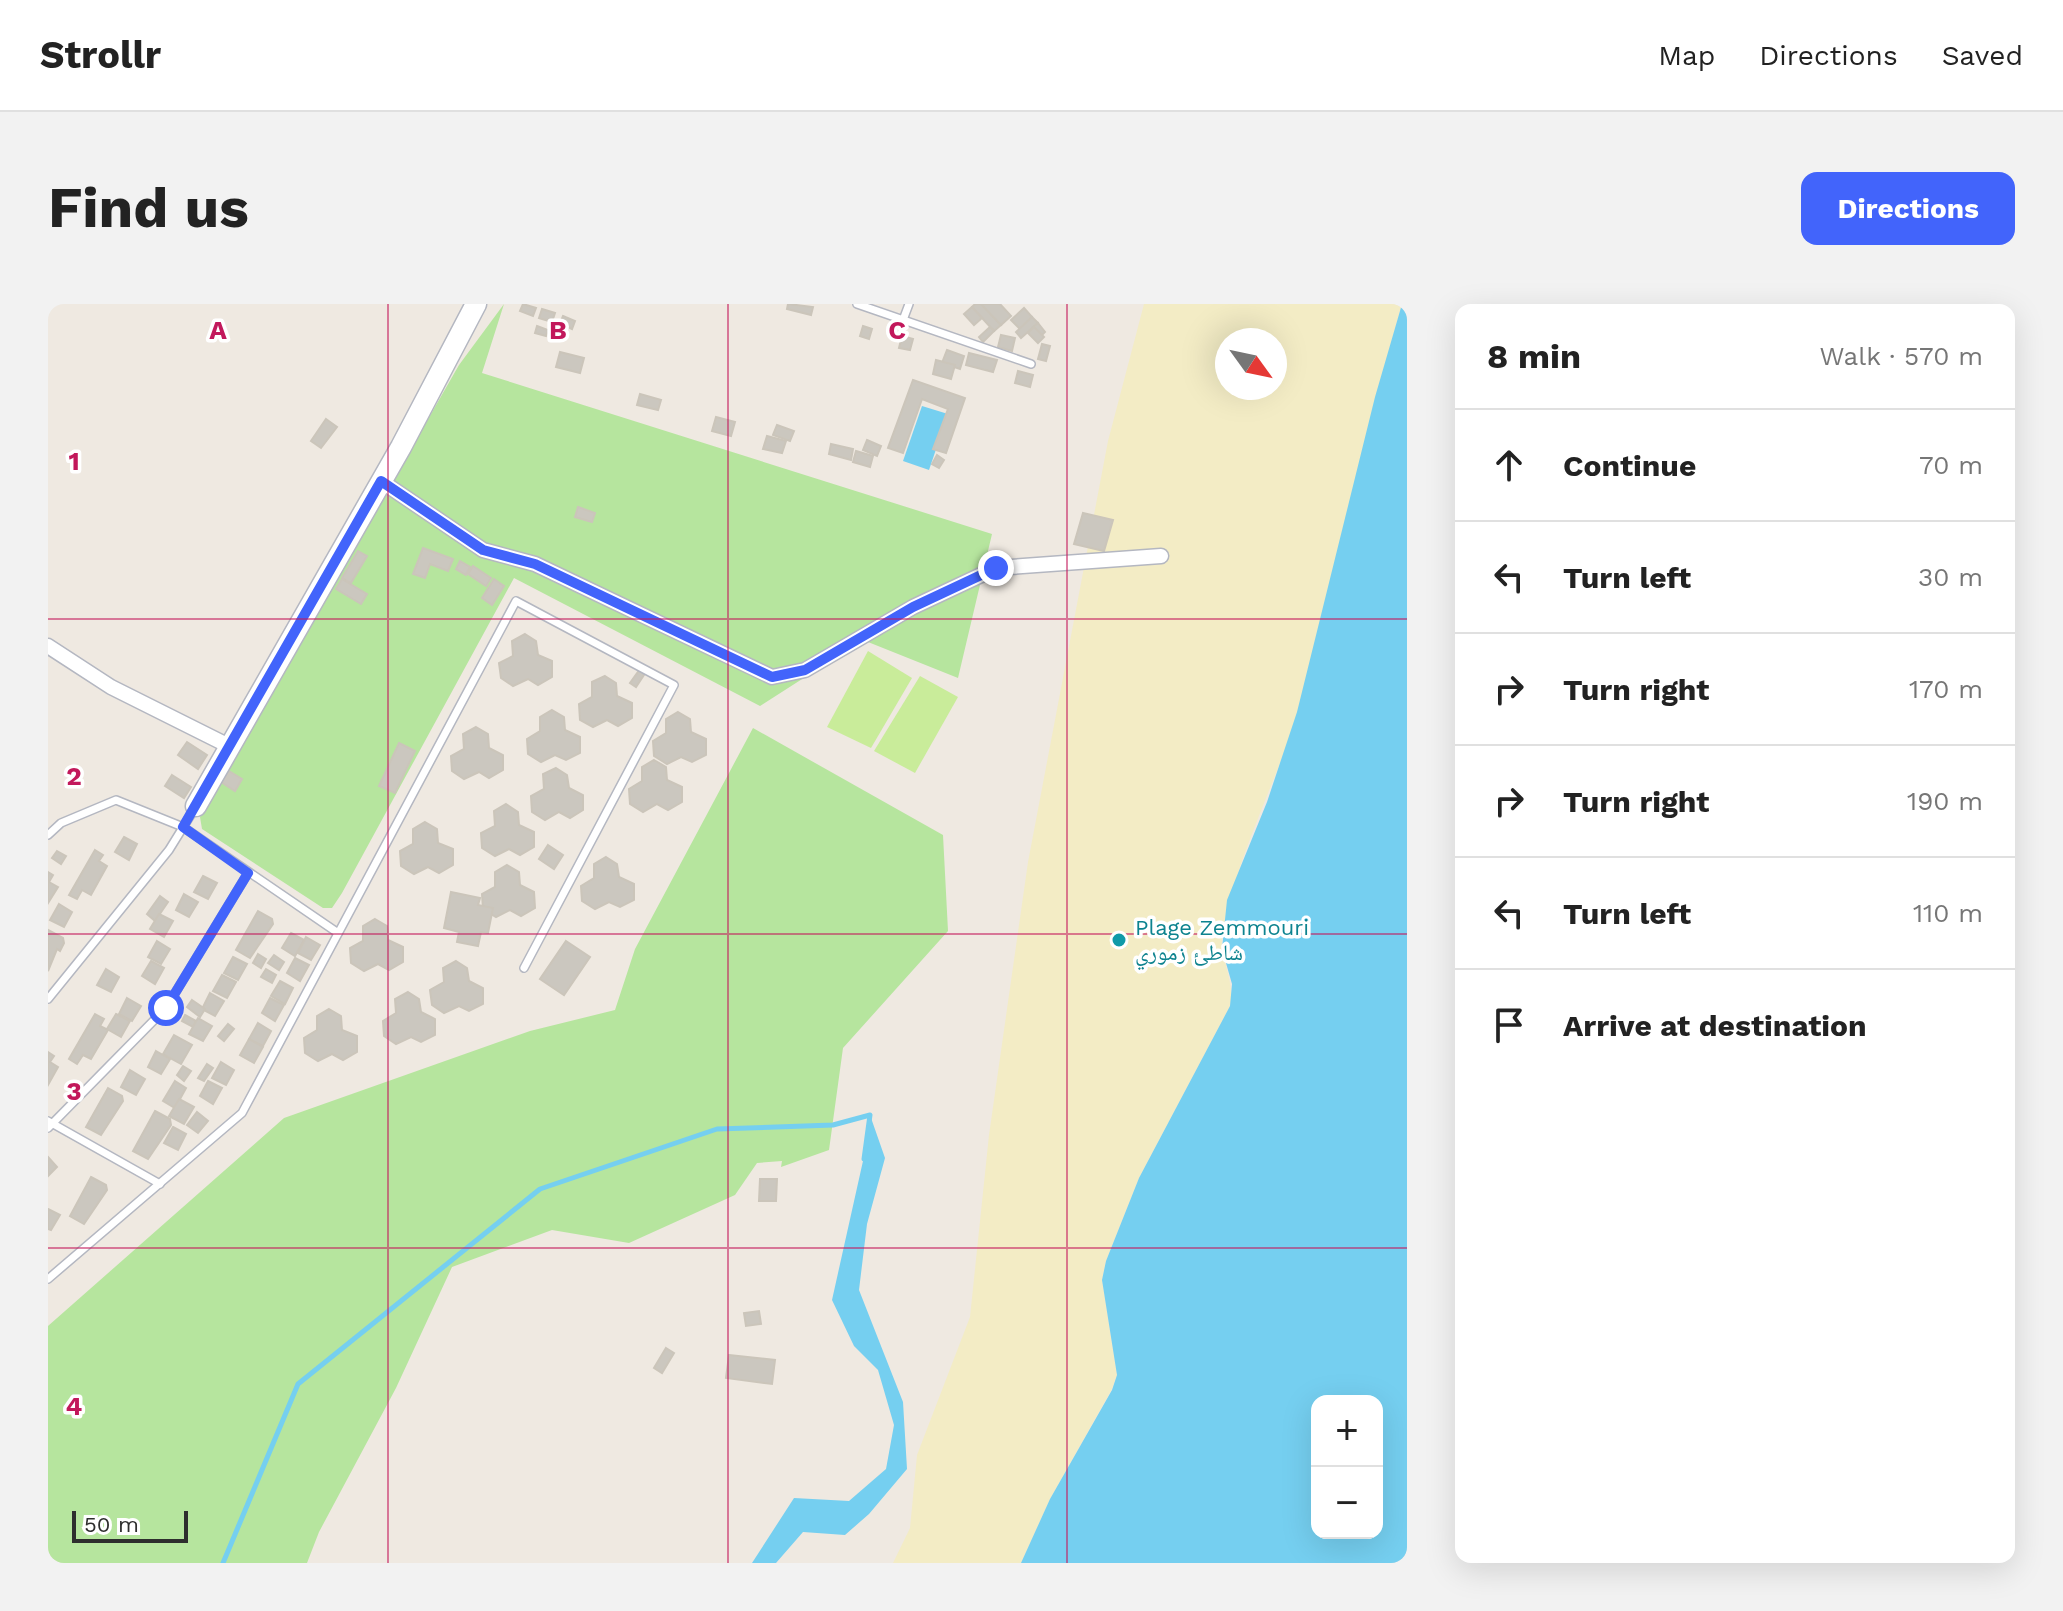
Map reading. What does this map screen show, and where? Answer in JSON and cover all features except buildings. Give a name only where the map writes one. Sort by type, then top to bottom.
[{"type":"street","points":[[196,806],[381,481],[476,304]]},
{"type":"street","points":[[381,481],[483,550],[535,564],[772,677],[805,670],[913,607],[996,568],[1161,556]]},
{"type":"street","points":[[48,646],[111,687],[231,747]]},
{"type":"lane","points":[[857,304],[1031,364]]},
{"type":"lane","points":[[903,320],[909,304]]},
{"type":"lane","points":[[48,1279],[242,1113],[516,601],[674,685],[524,968]]},
{"type":"lane","points":[[48,835],[61,823],[116,800],[183,827],[338,933]]},
{"type":"lane","points":[[48,999],[169,850],[196,806]]},
{"type":"lane","points":[[160,1184],[50,1124],[166,1008],[248,873]]},
{"type":"green space","points":[[504,304],[482,373],[992,534],[958,678],[863,640],[760,706],[514,578],[342,893],[332,908],[323,908],[202,829],[200,817],[459,365]]},
{"type":"green space","points":[[868,651],[912,678],[871,748],[827,727]]},
{"type":"green space","points":[[920,676],[958,697],[915,773],[874,751]]},
{"type":"green space","points":[[753,728],[943,835],[948,931],[843,1048],[829,1150],[781,1167],[782,1161],[757,1163],[735,1195],[629,1243],[552,1230],[452,1267],[396,1388],[319,1532],[307,1563],[48,1563],[48,1326],[284,1118],[530,1031],[615,1010],[635,949]]},
{"type":"sand","name":"Plage Zemmouri شاطئ زموري","points":[[1144,304],[1402,304],[1298,711],[1238,873],[1223,929],[1224,958],[1231,986],[1230,1006],[1139,1178],[1106,1261],[1102,1280],[1117,1375],[1112,1389],[1050,1499],[1021,1563],[893,1563],[910,1528],[917,1455],[970,1317],[989,1135],[1028,862],[1108,441]]},
{"type":"water","points":[[1402,304],[1407,304],[1407,1563],[1021,1563],[1050,1499],[1112,1390],[1117,1375],[1102,1280],[1106,1261],[1139,1178],[1230,1006],[1232,984],[1222,949],[1227,900],[1267,802],[1297,712],[1375,397]]},
{"type":"water","points":[[922,406],[948,414],[929,470],[903,461]]},
{"type":"water","points":[[870,1115],[885,1158],[867,1224],[859,1290],[903,1402],[907,1469],[869,1514],[845,1535],[803,1532],[776,1563],[752,1563],[794,1498],[849,1501],[886,1469],[894,1425],[878,1370],[854,1346],[832,1300],[865,1152]]},
{"type":"waterway","points":[[223,1563],[298,1384],[540,1189],[717,1129],[833,1125],[870,1115],[864,1159]]},
{"type":"place","name":"Plage Zemmouri شاطئ زموري","points":[[1119,940]]},
{"type":"route","points":[[166,1008],[248,873],[183,827],[381,481],[483,550],[535,564],[772,677],[805,670],[913,607],[996,568]]}]
